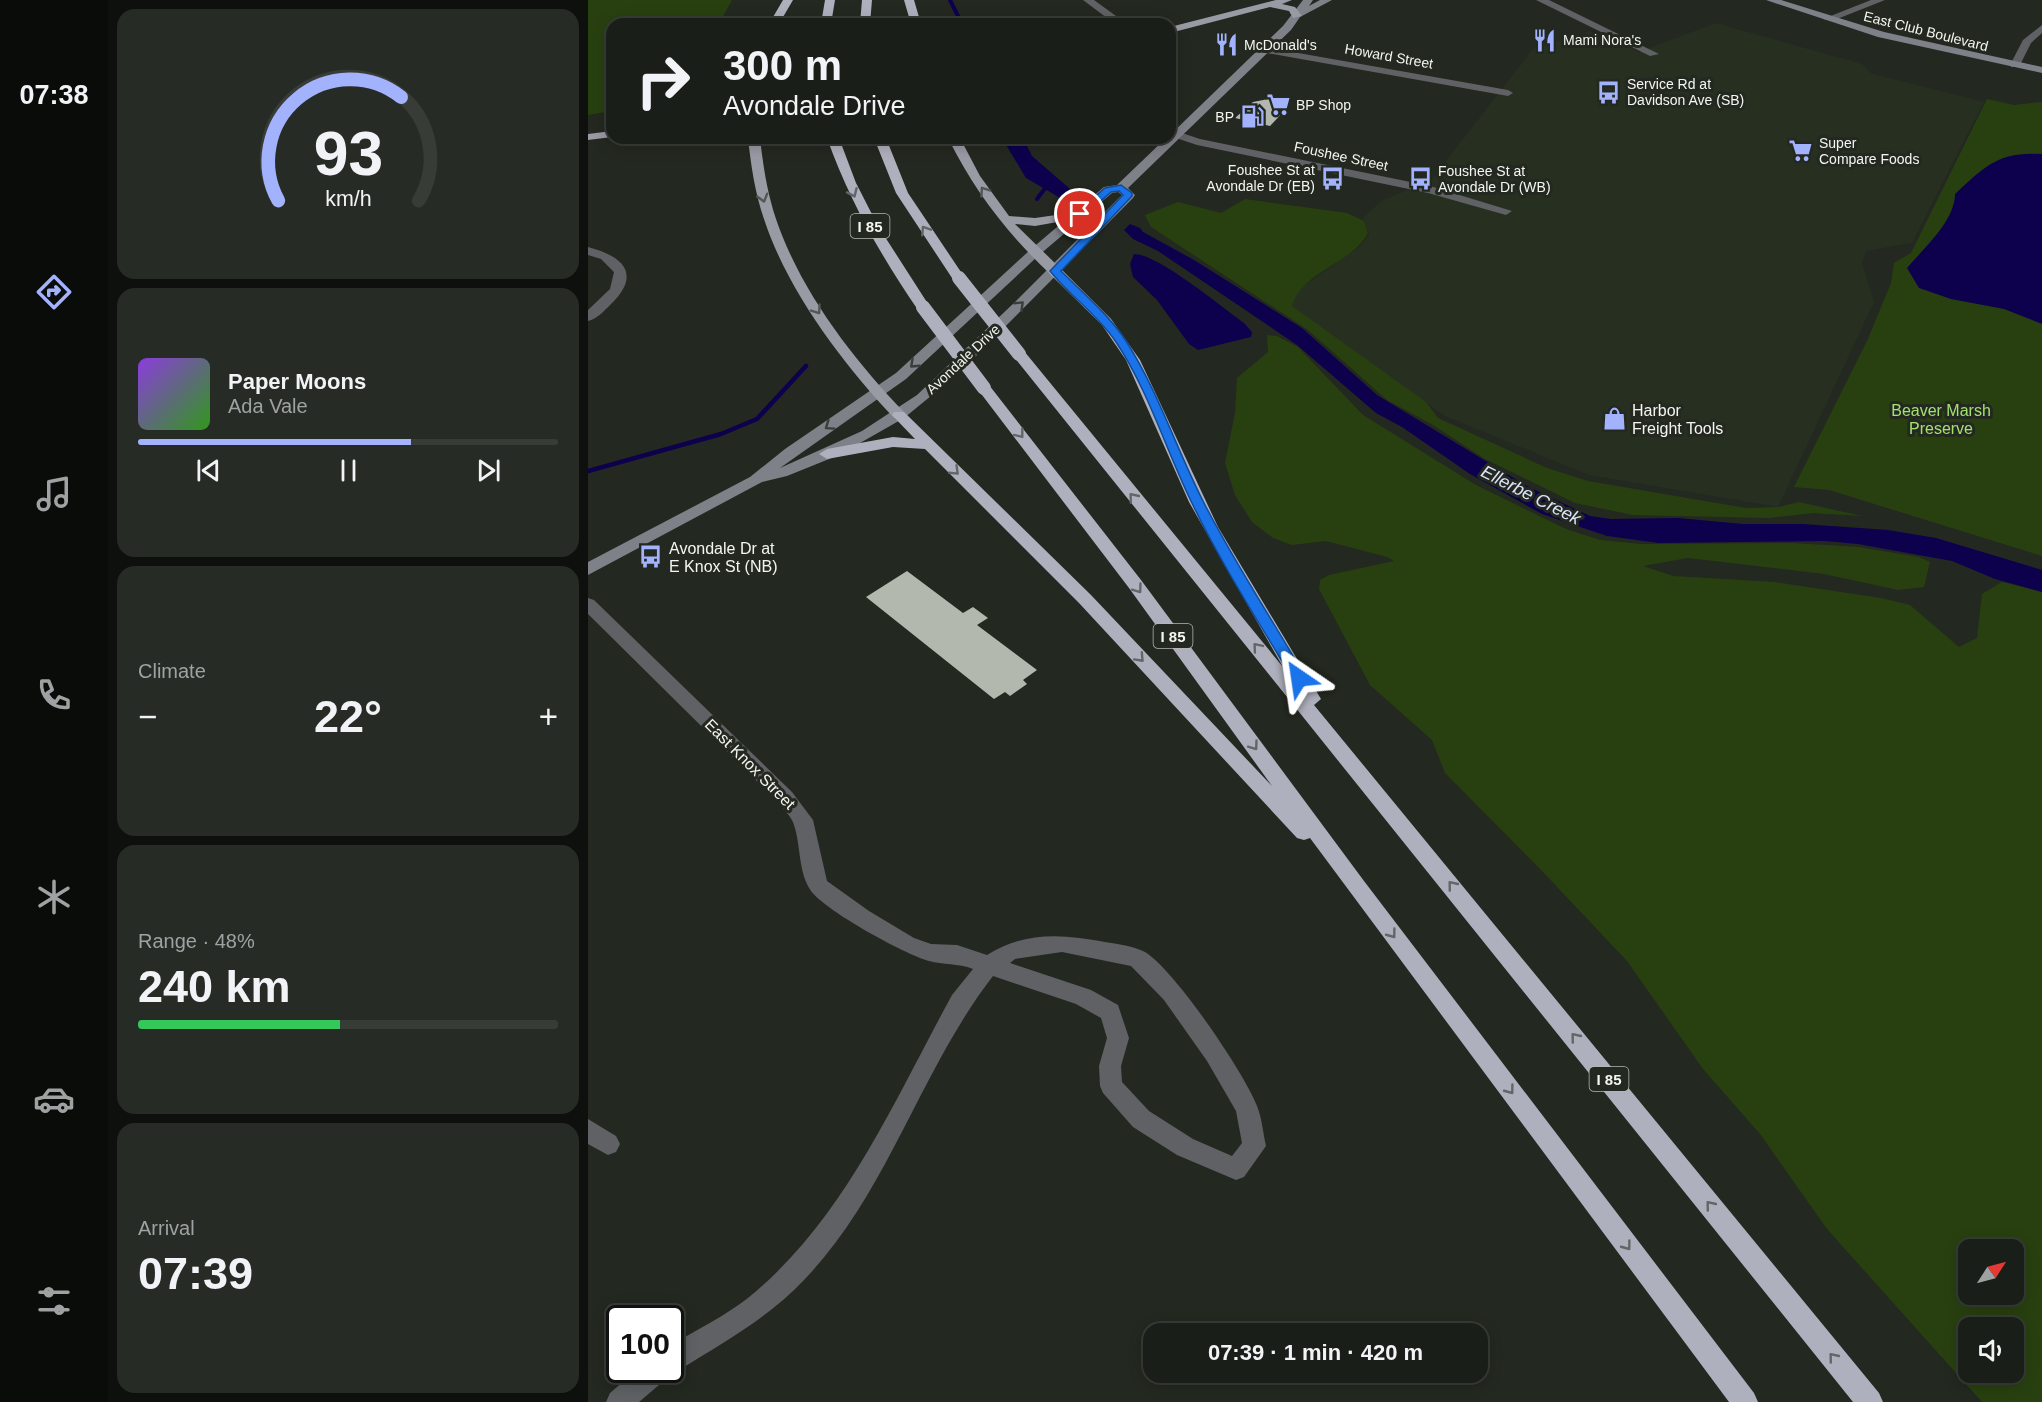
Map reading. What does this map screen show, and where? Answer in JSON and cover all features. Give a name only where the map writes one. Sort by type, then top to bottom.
[{"type":"highway","points":[[778,18],[788,0]]},
{"type":"highway","points":[[827,18],[830,0]]},
{"type":"highway","points":[[866,18],[867,0]]},
{"type":"highway","points":[[909,0],[914,18]]},
{"type":"highway","name":"I 85","points":[[835,144],[862,212],[923,307],[1135,584],[1357,887],[1745,1402]]},
{"type":"highway","name":"I 85","points":[[882,144],[902,193],[959,278],[1139,506],[1348,757],[1870,1402]]},
{"type":"highway","points":[[1055,271],[1102,317],[1120,341],[1146,387],[1196,499],[1228,561],[1348,757]]},
{"type":"highway","points":[[899,415],[1085,599],[1357,887]]},
{"type":"highway","points":[[827,454],[893,442],[928,445]]},
{"type":"main road","points":[[1176,28],[1287,0]]},
{"type":"main road","name":"Avondale Drive","points":[[1176,130],[1265,50],[1297,16],[1308,0]]},
{"type":"main road","name":"Avondale Drive","points":[[1297,16],[1328,0]]},
{"type":"main road","name":"East Club Boulevard","points":[[1771,0],[1893,38],[2042,70]]},
{"type":"main road","points":[[1270,4],[1292,9],[1297,16]]},
{"type":"main road","points":[[588,137],[606,134]]},
{"type":"main road","points":[[754,144],[759,185],[786,261],[806,295],[877,393],[899,415]]},
{"type":"main road","points":[[957,144],[972,174],[1003,219],[1034,253],[1055,271]]},
{"type":"main road","name":"Avondale Drive","points":[[588,569],[755,480],[790,452],[901,376],[1034,253],[1108,190],[1121,188],[1163,144]]},
{"type":"main road","name":"Avondale Drive","points":[[755,480],[801,467],[827,454],[899,415],[933,389],[1055,271],[1129,195],[1121,188]]},
{"type":"main road","points":[[1003,219],[1035,222],[1080,214]]},
{"type":"street","points":[[1088,0],[1114,18]]},
{"type":"street","points":[[1541,0],[1654,54]]},
{"type":"street","points":[[1828,19],[1880,0]]},
{"type":"street","points":[[2015,65],[2027,42],[2042,28]]},
{"type":"street","name":"Howard Street","points":[[1265,50],[1508,93]]},
{"type":"street","name":"Foushee Street","points":[[1176,134],[1197,142],[1430,190],[1506,211]]},
{"type":"street","points":[[588,251],[611,261],[619,270],[621,280],[612,298],[588,317]]},
{"type":"street","name":"East Knox Street","points":[[588,604],[785,797],[803,820],[812,868],[819,886],[862,917],[907,944],[931,953],[957,954],[988,966],[1083,997],[1110,1012],[1118,1038],[1110,1066],[1111,1086],[1141,1119],[1185,1147],[1236,1169],[1254,1146],[1247,1108],[1215,1054],[1172,993],[1138,959],[1062,943],[1011,951],[988,966],[960,1002],[855,1195],[824,1239],[795,1272],[755,1308],[684,1352]]},
{"type":"street","points":[[588,1130],[608,1144]]},
{"type":"street","points":[[619,1402],[642,1383]]},
{"type":"shaded area","points":[[1716,23],[1862,64],[1872,74],[1984,102],[1912,243],[1866,251],[1862,263],[1874,302],[1778,507],[1589,475],[1445,416],[1282,301],[1359,247],[1369,235],[1363,218],[1381,201],[1431,180],[1533,49],[1590,31],[1639,52]]},
{"type":"green space","points":[[588,0],[732,0],[722,18],[606,18],[606,112],[588,115]]},
{"type":"green space","name":"Beaver Marsh Preserve","points":[[1987,99],[2014,105],[2042,102],[2042,556],[1829,490],[1794,487],[1867,341],[1891,283],[1894,263],[1911,253]]},
{"type":"green space","points":[[1245,199],[1347,213],[1364,221],[1368,233],[1360,244],[1306,284],[1292,306],[1426,402],[1438,418],[1547,468],[1588,481],[1746,508],[1779,507],[1799,502],[1862,516],[1813,513],[1769,518],[1633,515],[1575,503],[1485,459],[1433,425],[1387,400],[1308,330],[1151,227],[1145,215],[1178,202],[1221,213]]},
{"type":"green space","points":[[1267,335],[1277,336],[1298,347],[1363,415],[1476,485],[1566,529],[1600,540],[1642,544],[1793,543],[1858,547],[1919,557],[1930,562],[1924,587],[1898,590],[1824,574],[1688,558],[1643,566],[1673,576],[1775,582],[1881,598],[1910,605],[1959,647],[1977,638],[1982,594],[2002,582],[2042,592],[2042,1402],[1982,1402],[1965,1383],[2024,1383],[2024,1317],[1958,1317],[1958,1375],[1827,1229],[1760,1134],[1703,1069],[1627,961],[1445,773],[1432,740],[1370,685],[1319,589],[1320,580],[1329,575],[1394,561],[1387,557],[1326,541],[1292,545],[1273,538],[1252,522],[1235,495],[1225,463],[1235,413],[1237,378],[1268,352]]},
{"type":"water","points":[[1006,144],[1026,144],[1032,156],[1070,189],[1062,199],[1026,178]]},
{"type":"water","points":[[2042,154],[2042,324],[2004,309],[1951,299],[1919,288],[1907,268],[1944,224],[1954,204],[1955,194],[1984,169],[2003,158],[2014,155]]},
{"type":"water","points":[[1130,224],[1194,260],[1302,328],[1377,395],[1527,486],[1590,516],[1611,519],[1678,518],[1743,524],[1803,524],[1888,530],[1936,538],[2042,570],[2042,592],[1995,579],[1952,561],[1858,544],[1825,541],[1659,543],[1607,536],[1542,514],[1470,474],[1402,427],[1376,413],[1297,345],[1158,251],[1133,239],[1124,230]]},
{"type":"water","points":[[1134,254],[1145,256],[1190,282],[1244,323],[1252,332],[1251,337],[1198,350],[1189,344],[1157,300],[1133,277],[1130,264]]},
{"type":"building","points":[[1278,97],[1289,106],[1270,126],[1235,118],[1253,102]]},
{"type":"building","points":[[907,571],[963,613],[973,607],[988,618],[977,625],[1037,670],[1023,680],[1027,684],[1010,696],[1005,692],[994,699],[866,597]]},
{"type":"waterway","name":"Ellerbe Creek","points":[[950,0],[959,18]]},
{"type":"waterway","points":[[1037,199],[1049,183]]},
{"type":"waterway","points":[[588,471],[721,434],[757,419],[806,366]]},
{"type":"place","name":"Mami Nora's","points":[[1545,40]]},
{"type":"place","name":"McDonald's","points":[[1226,45]]},
{"type":"place","name":"Service Rd at Davidson Ave (SB)","points":[[1609,92]]},
{"type":"place","name":"BP Shop","points":[[1278,105]]},
{"type":"place","name":"BP","points":[[1252,117]]},
{"type":"place","name":"Super Compare Foods","points":[[1801,151]]},
{"type":"place","name":"Foushee St at Avondale Dr (EB)","points":[[1333,178]]},
{"type":"place","name":"Foushee St at Avondale Dr (WB)","points":[[1420,179]]},
{"type":"place","name":"Harbor Freight Tools","points":[[1614,419]]},
{"type":"place","name":"Avondale Dr at E Knox St (NB)","points":[[651,557]]},
{"type":"route","points":[[1080,214],[1108,190],[1121,188],[1129,195],[1055,271],[1102,317],[1120,341],[1146,387],[1196,499],[1228,561],[1299,678]]}]
